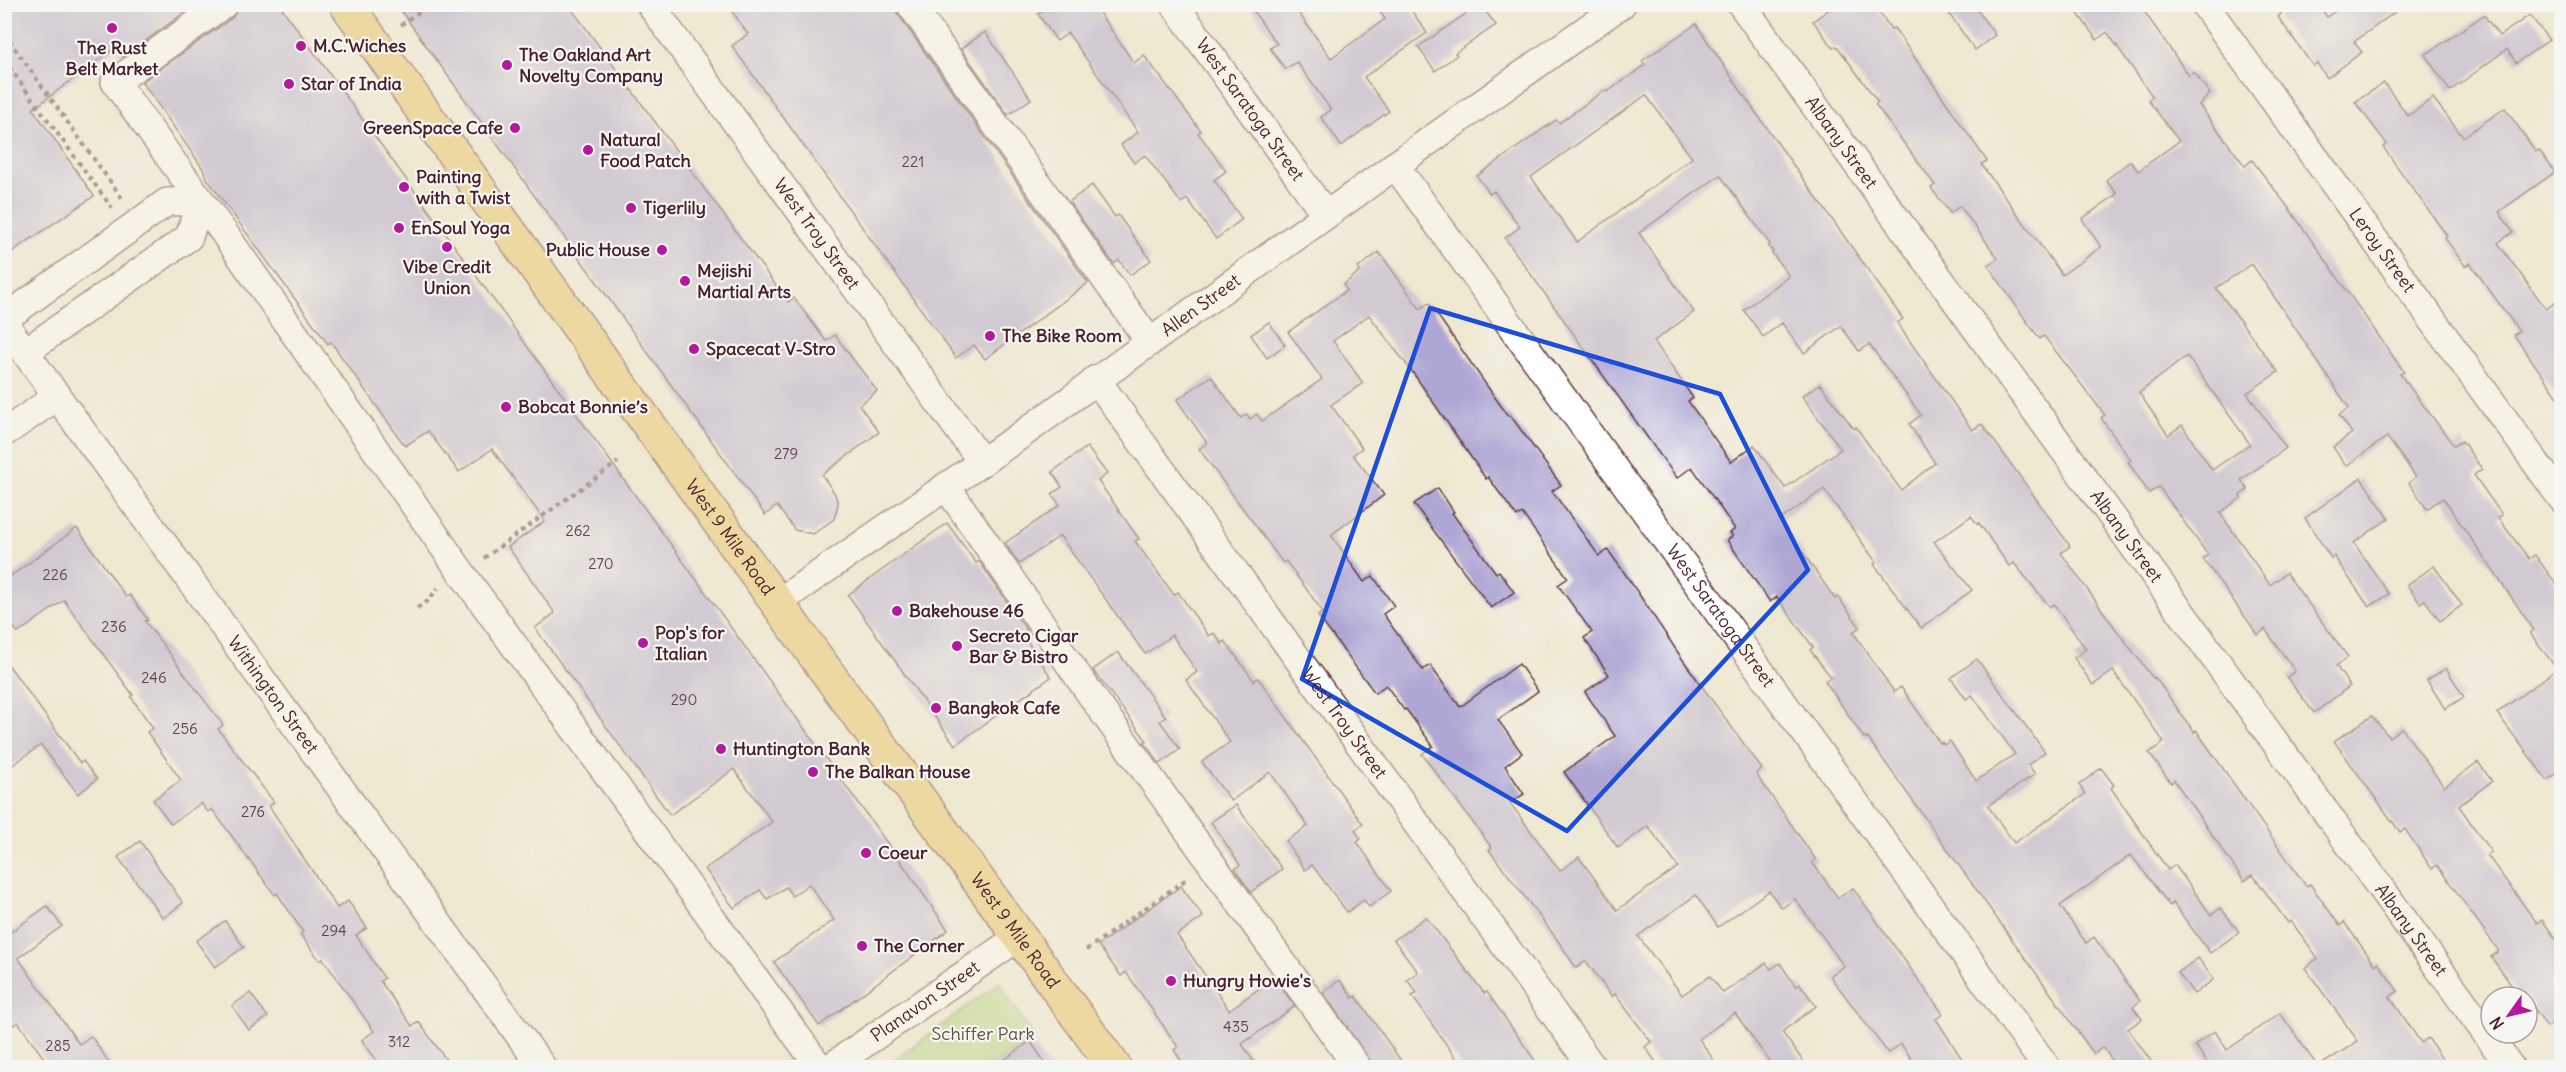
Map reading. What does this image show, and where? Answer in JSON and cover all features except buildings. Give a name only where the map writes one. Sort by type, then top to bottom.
[{"type":"main road","name":"West 9 Mile Road","points":[[346,4],[1115,1068]]},
{"type":"street","points":[[224,4],[115,82],[460,572],[820,1068]]},
{"type":"street","name":"West Troy Street","points":[[650,4],[982,462]]},
{"type":"street","points":[[910,4],[1149,341]]},
{"type":"street","name":"West Saratoga Street","points":[[1174,4],[1326,215]]},
{"type":"street","name":"Allen Street","points":[[777,603],[982,462],[1622,4]]},
{"type":"street","name":"Albany Street","points":[[1742,4],[2511,1068]]},
{"type":"street","name":"Leroy Street","points":[[2204,4],[2562,499]]},
{"type":"street","name":"West Saratoga Street","points":[[1395,165],[2047,1068]]},
{"type":"street","points":[[4,321],[167,202],[200,201]]},
{"type":"street","points":[[26,352],[189,237],[200,201]]},
{"type":"street","name":"Withington Street","points":[[4,321],[543,1068]]},
{"type":"street","name":"West Troy Street","points":[[1096,379],[1593,1068]]},
{"type":"street","points":[[4,433],[58,396]]},
{"type":"street","points":[[946,486],[1090,695],[1358,1068]]},
{"type":"street","name":"Planavon Street","points":[[829,1068],[1020,936]]},
{"type":"path","points":[[401,26],[430,4]]},
{"type":"path","points":[[4,33],[134,227]]},
{"type":"path","points":[[4,60],[134,227]]},
{"type":"path","points":[[482,560],[618,462]]},
{"type":"path","points":[[417,609],[428,601],[441,583]]},
{"type":"path","points":[[1086,950],[1190,878]]},
{"type":"highlighted area","points":[[1430,308],[1720,394],[1808,570],[1567,831],[1302,679]]},
{"type":"green space","name":"Schiffer Park","points":[[999,983],[1033,1036],[990,1067],[885,1067]]},
{"type":"place","name":"The Rust Belt Market","points":[[112,28]]},
{"type":"place","name":"M.C.'Wiches","points":[[301,46]]},
{"type":"place","name":"The Oakland Art Novelty Company","points":[[507,65]]},
{"type":"place","name":"Star of India","points":[[289,84]]},
{"type":"place","name":"GreenSpace Cafe","points":[[515,128]]},
{"type":"place","name":"Natural Food Patch","points":[[588,150]]},
{"type":"place","name":"Painting with a Twist","points":[[404,187]]},
{"type":"place","name":"Tigerlily","points":[[631,208]]},
{"type":"place","name":"EnSoul Yoga","points":[[399,228]]},
{"type":"place","name":"Vibe Credit Union","points":[[447,247]]},
{"type":"place","name":"Public House","points":[[662,250]]},
{"type":"place","name":"Mejishi Martial Arts","points":[[685,281]]},
{"type":"place","name":"The Bike Room","points":[[990,336]]},
{"type":"place","name":"Spacecat V-Stro","points":[[694,349]]},
{"type":"place","name":"Bobcat Bonnie’s","points":[[506,407]]},
{"type":"place","name":"Bakehouse 46","points":[[897,611]]},
{"type":"place","name":"Pop's for Italian","points":[[643,643]]},
{"type":"place","name":"Secreto Cigar Bar & Bistro","points":[[957,646]]},
{"type":"place","name":"Bangkok Cafe","points":[[936,708]]},
{"type":"place","name":"Huntington Bank","points":[[721,749]]},
{"type":"place","name":"The Balkan House","points":[[813,772]]},
{"type":"place","name":"Coeur","points":[[866,853]]},
{"type":"place","name":"The Corner","points":[[862,946]]},
{"type":"place","name":"Hungry Howie's","points":[[1171,981]]}]
